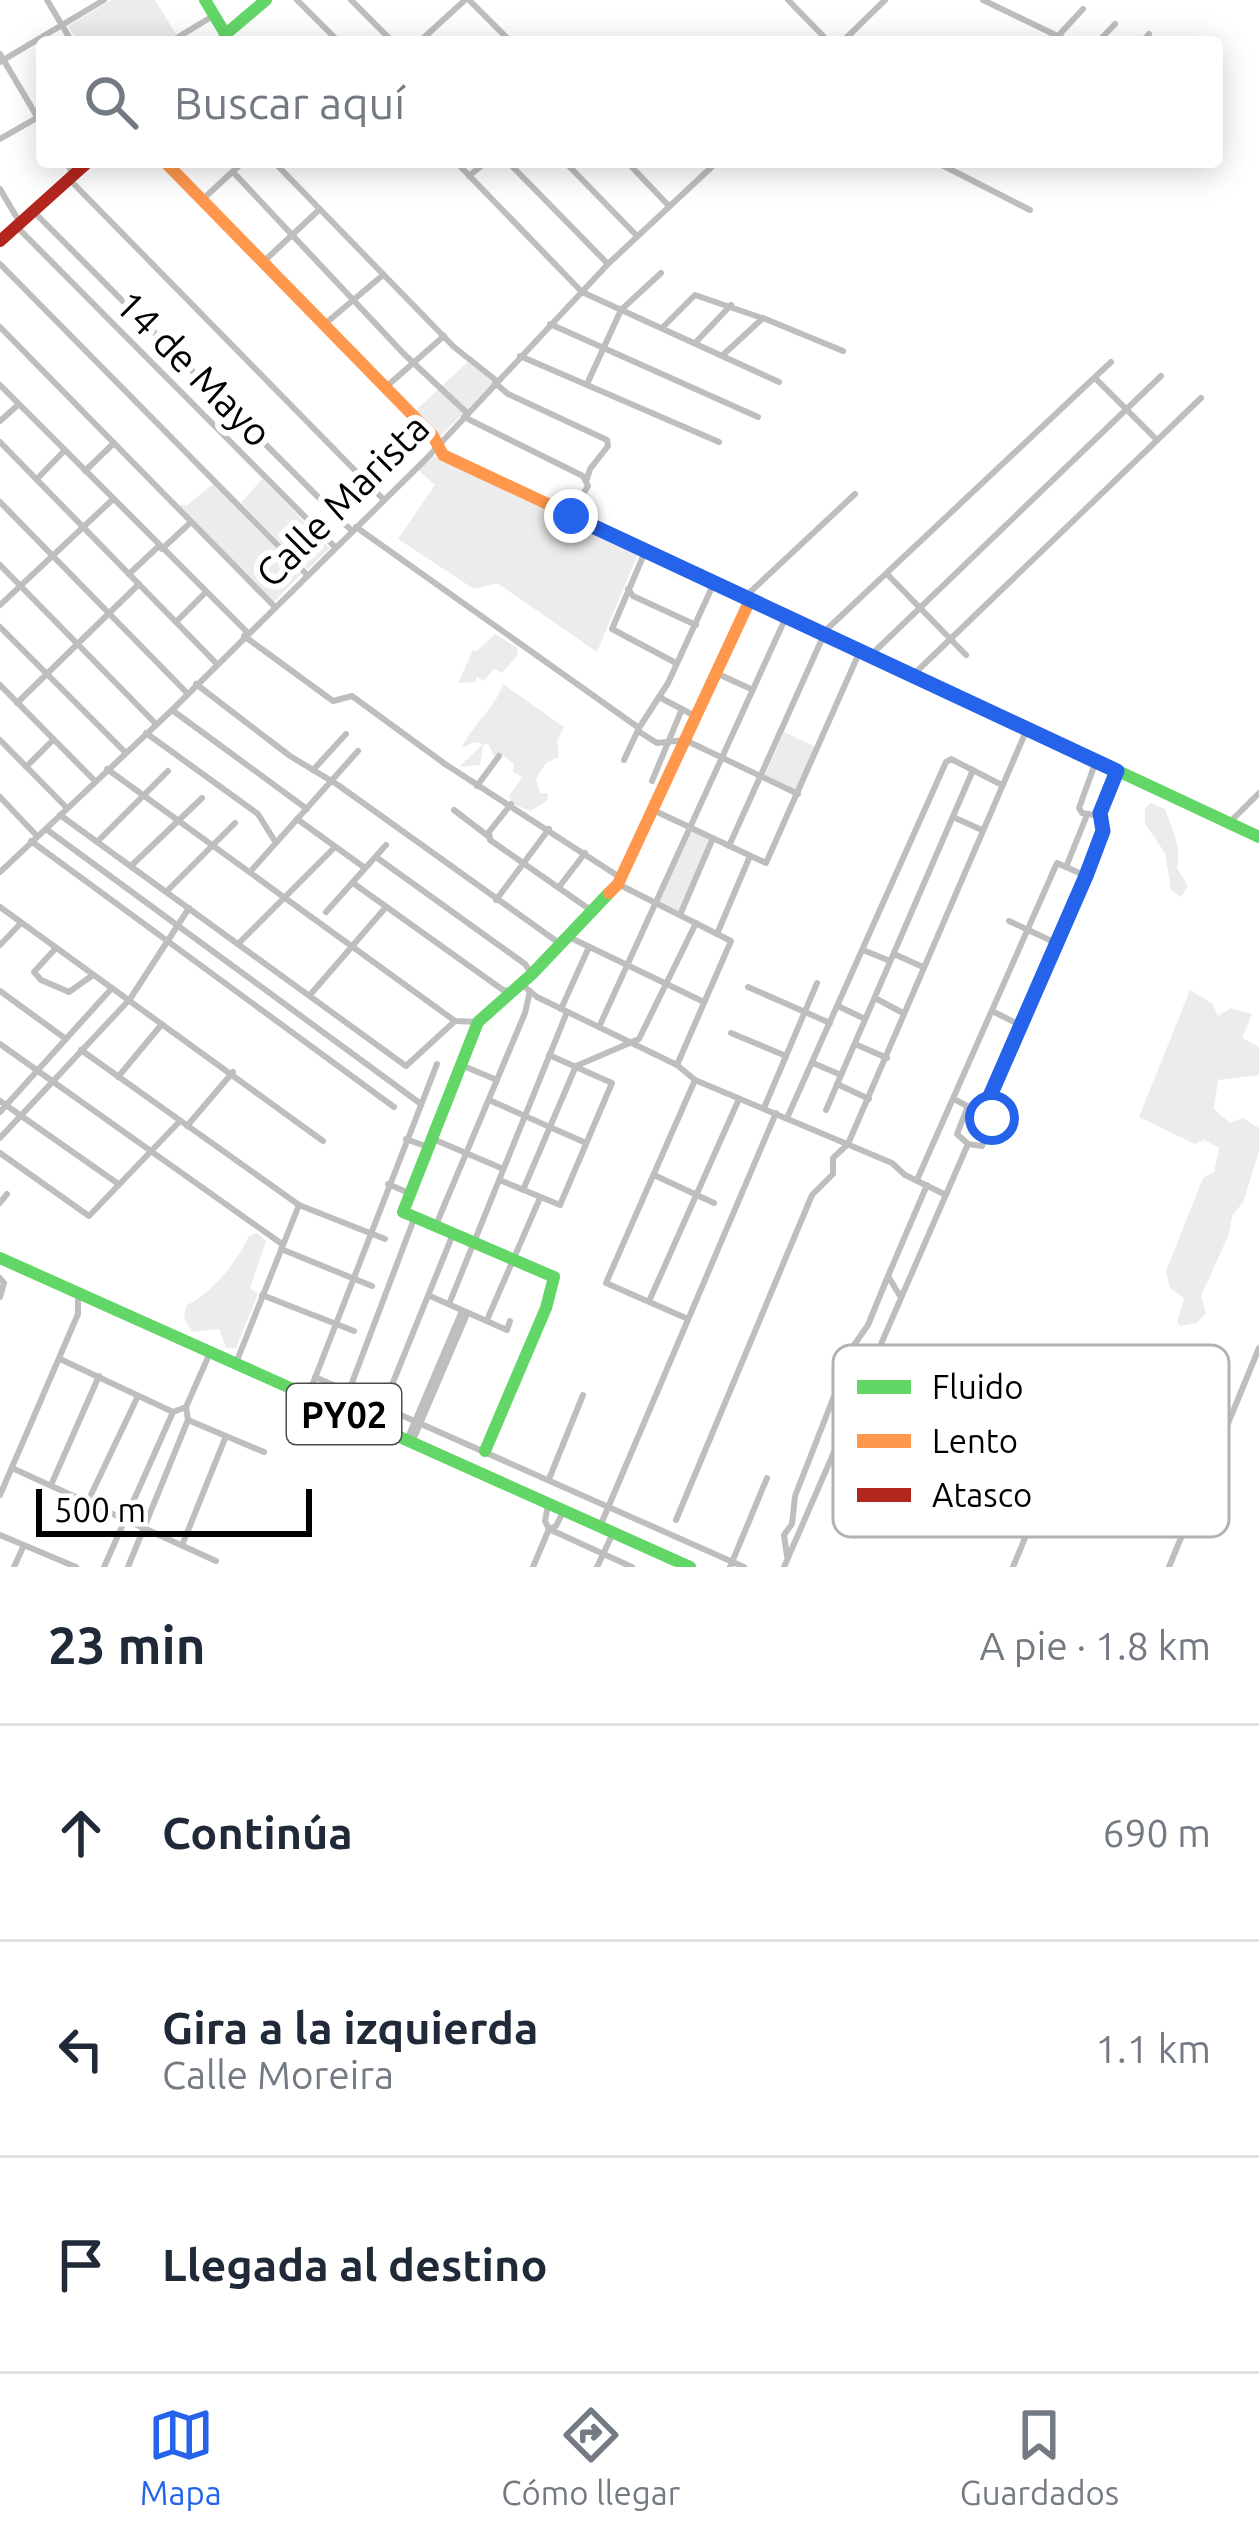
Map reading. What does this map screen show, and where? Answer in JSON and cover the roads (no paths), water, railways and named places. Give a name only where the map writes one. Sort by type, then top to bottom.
[{"type":"street","points":[[47,0],[69,36]]},
{"type":"street","points":[[40,36],[104,0]]},
{"type":"street","points":[[205,0],[223,36]]},
{"type":"street","points":[[226,36],[266,0]]},
{"type":"street","points":[[297,0],[333,36]]},
{"type":"street","points":[[351,0],[387,36]]},
{"type":"street","points":[[358,8],[367,0]]},
{"type":"street","points":[[426,36],[467,0],[505,36]]},
{"type":"street","points":[[788,0],[823,36]]},
{"type":"street","points":[[982,0],[1058,36],[1083,9]]},
{"type":"street","points":[[847,36],[878,2]]},
{"type":"street","points":[[180,36],[214,15]]},
{"type":"street","points":[[1104,36],[1115,24]]},
{"type":"street","points":[[36,38],[1,58],[36,113]]},
{"type":"street","points":[[0,139],[36,121]]},
{"type":"street","points":[[175,168],[433,436],[436,446],[460,464],[1259,837]]},
{"type":"street","points":[[202,200],[237,168]]},
{"type":"street","points":[[280,168],[444,336],[508,394],[607,440],[571,516]]},
{"type":"street","points":[[462,168],[582,292],[779,382]]},
{"type":"street","points":[[470,176],[479,168]]},
{"type":"street","points":[[514,168],[608,264]]},
{"type":"street","points":[[571,168],[637,236]]},
{"type":"street","points":[[633,168],[669,206]]},
{"type":"street","name":"Calle Marista","points":[[0,872],[384,500],[608,264],[710,168]]},
{"type":"street","points":[[948,168],[1030,210]]},
{"type":"street","points":[[0,241],[69,172],[384,500]]},
{"type":"street","points":[[233,172],[465,415],[586,479]]},
{"type":"street","name":"14 de Mayo","points":[[0,189],[18,224],[335,547]]},
{"type":"street","points":[[262,263],[320,209]]},
{"type":"street","points":[[33,211],[354,529],[657,743],[686,740],[798,794]]},
{"type":"street","points":[[0,264],[307,574]]},
{"type":"street","points":[[587,384],[621,310],[661,273]]},
{"type":"street","points":[[323,326],[383,275]]},
{"type":"street","points":[[663,327],[694,295],[731,304],[843,351]]},
{"type":"street","points":[[696,342],[731,304]]},
{"type":"street","points":[[724,354],[763,318]]},
{"type":"street","points":[[550,325],[758,417]]},
{"type":"street","points":[[0,327],[274,607]]},
{"type":"street","points":[[139,350],[154,334]]},
{"type":"street","points":[[385,388],[444,336]]},
{"type":"street","points":[[520,356],[719,442]]},
{"type":"street","points":[[729,846],[824,634],[1111,362]]},
{"type":"street","points":[[652,810],[766,863],[866,653],[920,608],[1161,376]]},
{"type":"street","points":[[1095,378],[1157,440]]},
{"type":"street","points":[[0,385],[246,634],[332,701],[352,696],[619,881],[731,941],[676,1066]]},
{"type":"street","points":[[912,675],[1202,398]]},
{"type":"street","points":[[0,422],[19,404]]},
{"type":"street","points":[[0,442],[216,663]]},
{"type":"street","points":[[85,471],[114,443]]},
{"type":"street","points":[[37,479],[64,450]]},
{"type":"street","points":[[652,781],[668,741],[716,673],[747,599],[855,494]]},
{"type":"street","points":[[0,605],[113,500]]},
{"type":"street","points":[[0,502],[188,693]]},
{"type":"street","points":[[129,574],[191,521]]},
{"type":"street","points":[[645,551],[612,629],[677,663]]},
{"type":"street","points":[[0,565],[156,724]]},
{"type":"street","points":[[887,574],[966,655]]},
{"type":"street","points":[[624,760],[714,583]]},
{"type":"street","points":[[17,703],[140,584]]},
{"type":"street","points":[[628,589],[633,596],[696,625]]},
{"type":"street","points":[[176,622],[206,592]]},
{"type":"street","points":[[598,1027],[786,616]]},
{"type":"street","points":[[0,627],[126,753]]},
{"type":"street","points":[[716,673],[752,689]]},
{"type":"street","points":[[196,684],[496,901],[564,940],[589,946],[704,1002]]},
{"type":"street","points":[[2,691],[94,780]]},
{"type":"street","points":[[659,697],[688,712]]},
{"type":"street","points":[[172,710],[307,808]]},
{"type":"street","points":[[479,1462],[545,1308],[554,1276],[403,1212],[478,1022],[524,985],[619,881],[686,740],[688,712]]},
{"type":"street","points":[[676,1520],[812,1195],[833,1174],[833,1158],[848,1144],[869,1099],[1027,729]]},
{"type":"street","points":[[146,734],[258,814],[276,843]]},
{"type":"street","points":[[314,770],[346,734]]},
{"type":"street","points":[[0,740],[66,807]]},
{"type":"street","points":[[26,767],[53,740]]},
{"type":"street","points":[[0,760],[10,750]]},
{"type":"street","points":[[250,872],[358,751]]},
{"type":"street","points":[[477,786],[500,756]]},
{"type":"street","points":[[788,1118],[946,762],[951,759],[1002,785]]},
{"type":"street","points":[[1096,761],[1079,808],[1087,815],[1100,816]]},
{"type":"street","points":[[107,769],[455,1021],[478,1022]]},
{"type":"street","points":[[826,1110],[973,770]]},
{"type":"street","points":[[97,842],[168,771]]},
{"type":"street","points":[[983,1112],[1086,876],[1117,771]]},
{"type":"street","points":[[1229,823],[1259,793]]},
{"type":"street","points":[[0,797],[34,838],[166,942],[394,1107]]},
{"type":"street","points":[[131,866],[202,798]]},
{"type":"street","points":[[488,836],[511,804]]},
{"type":"street","points":[[454,810],[592,911]]},
{"type":"street","points":[[59,814],[406,1066],[455,1021]]},
{"type":"street","points":[[1066,867],[1087,815]]},
{"type":"street","points":[[953,817],[982,830]]},
{"type":"street","points":[[297,820],[365,868]]},
{"type":"street","points":[[166,892],[235,823]]},
{"type":"street","points":[[45,828],[421,1104]]},
{"type":"street","points":[[496,901],[549,829]]},
{"type":"street","points":[[680,915],[713,838]]},
{"type":"street","points":[[326,912],[386,845]]},
{"type":"street","points":[[238,944],[335,847]]},
{"type":"street","points":[[559,886],[585,854]]},
{"type":"street","points":[[376,856],[525,964],[526,1012],[436,1225]]},
{"type":"street","points":[[717,934],[750,856]]},
{"type":"street","points":[[917,1180],[1057,863],[1086,876]]},
{"type":"street","points":[[353,883],[503,990],[524,985],[694,1080],[892,1163],[946,1195]]},
{"type":"street","points":[[0,907],[323,1141]]},
{"type":"street","points":[[309,996],[386,907]]},
{"type":"street","points":[[0,1138],[130,999],[189,908]]},
{"type":"street","points":[[1009,921],[1056,943]]},
{"type":"street","points":[[0,945],[21,923]]},
{"type":"street","points":[[523,1190],[576,1066],[633,1045],[648,1027],[696,923]]},
{"type":"street","points":[[449,1304],[502,1181],[501,1168],[589,946]]},
{"type":"street","points":[[55,949],[34,972],[41,980],[69,992],[94,976]]},
{"type":"street","points":[[863,950],[924,968]]},
{"type":"street","points":[[266,988],[278,974]]},
{"type":"street","points":[[764,1108],[817,983]]},
{"type":"street","points":[[112,988],[2,1106],[117,1183]]},
{"type":"street","points":[[748,988],[830,1023]]},
{"type":"street","points":[[2,996],[66,1039]]},
{"type":"street","points":[[874,998],[905,1013]]},
{"type":"street","points":[[838,1006],[866,1019]]},
{"type":"street","points":[[992,1011],[1020,1025]]},
{"type":"street","points":[[118,1077],[163,1023]]},
{"type":"street","points":[[731,1034],[786,1056]]},
{"type":"street","points":[[0,1044],[282,1246],[371,1286]]},
{"type":"street","points":[[854,1044],[887,1058]]},
{"type":"street","points":[[81,1050],[299,1204],[385,1239]]},
{"type":"street","points":[[502,1181],[560,1205],[613,1083],[549,1055]]},
{"type":"street","points":[[813,1063],[841,1075]]},
{"type":"street","points":[[307,1399],[437,1064]]},
{"type":"street","points":[[461,1065],[497,1080]]},
{"type":"street","points":[[0,1153],[89,1216],[233,1072]]},
{"type":"street","points":[[688,1319],[606,1283],[694,1080]]},
{"type":"street","points":[[837,1084],[869,1099]]},
{"type":"street","points":[[953,1099],[983,1112],[994,1122],[985,1144],[968,1144],[957,1134],[968,1106]]},
{"type":"street","points":[[489,1100],[586,1144]]},
{"type":"street","points":[[650,1300],[739,1100]]},
{"type":"street","points":[[597,1567],[604,1552],[609,1505],[776,1113]]},
{"type":"street","points":[[406,1139],[468,1152],[501,1168]]},
{"type":"street","points":[[879,1345],[968,1144]]},
{"type":"street","points":[[653,1175],[714,1203]]},
{"type":"street","points":[[388,1184],[409,1193]]},
{"type":"street","points":[[854,1345],[868,1325],[927,1185]]},
{"type":"street","points":[[0,1203],[7,1194]]},
{"type":"street","points":[[487,1320],[540,1198]]},
{"type":"street","points":[[235,1366],[299,1204]]},
{"type":"street","points":[[341,1412],[415,1217]]},
{"type":"street","points":[[383,1407],[454,1234]]},
{"type":"street","name":"PY02","points":[[0,1258],[409,1443],[479,1462],[548,1505],[690,1567]]},
{"type":"street","points":[[888,1276],[900,1296]]},
{"type":"street","points":[[0,1278],[4,1283],[0,1297]]},
{"type":"street","points":[[0,1495],[78,1314],[78,1294]]},
{"type":"street","points":[[262,1295],[353,1331]]},
{"type":"street","points":[[430,1296],[507,1330],[510,1322]]},
{"type":"street","points":[[409,1443],[465,1312]]},
{"type":"street","points":[[1229,1421],[1259,1348]]},
{"type":"street","points":[[128,1567],[188,1420],[186,1408],[209,1354]]},
{"type":"street","points":[[60,1359],[173,1412],[186,1408]]},
{"type":"street","points":[[51,1485],[98,1376]]},
{"type":"street","points":[[315,1376],[418,1422],[479,1462],[549,1479],[744,1567]]},
{"type":"street","points":[[88,1501],[138,1395]]},
{"type":"street","points":[[549,1479],[584,1395]]},
{"type":"street","points":[[341,1412],[362,1397]]},
{"type":"street","points":[[788,1557],[784,1535],[792,1524],[796,1496],[833,1400]]},
{"type":"street","points":[[104,1567],[173,1412]]},
{"type":"street","points":[[188,1420],[264,1452]]},
{"type":"street","points":[[183,1543],[226,1436]]},
{"type":"street","points":[[784,1567],[833,1452]]},
{"type":"street","points":[[12,1468],[216,1561]]},
{"type":"street","points":[[731,1564],[766,1478]]},
{"type":"street","points":[[533,1567],[548,1529],[548,1505]]},
{"type":"street","points":[[548,1529],[556,1526],[564,1512]]},
{"type":"street","points":[[548,1529],[632,1567]]},
{"type":"street","points":[[0,1534],[59,1564],[76,1567]]},
{"type":"street","points":[[1013,1567],[1025,1537]]},
{"type":"street","points":[[1169,1567],[1181,1537]]},
{"type":"street","points":[[14,1567],[25,1545]]}]
